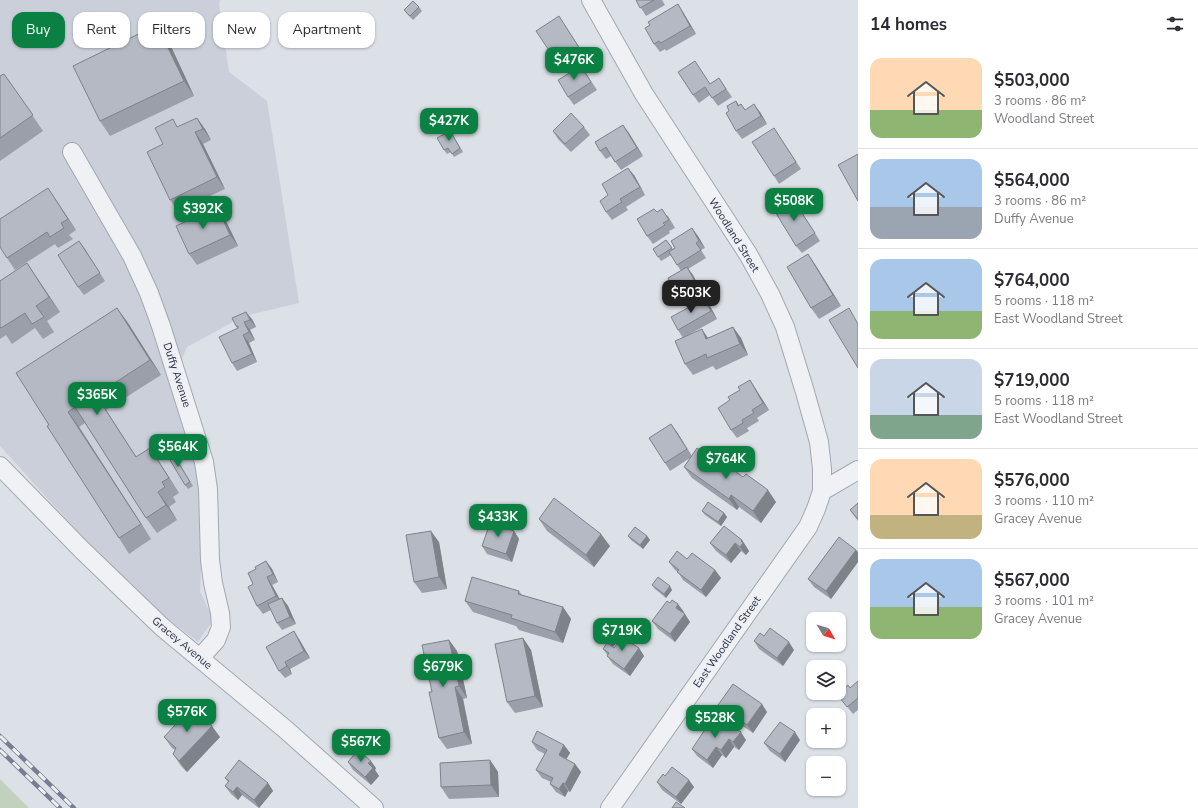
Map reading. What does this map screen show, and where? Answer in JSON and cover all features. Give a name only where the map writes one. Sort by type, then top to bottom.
[{"type":"street","name":"Woodland Street","points":[[591,0],[644,94],[748,254],[770,294],[784,327],[806,392],[819,442],[822,468],[822,491]]},
{"type":"street","name":"Duffy Avenue","points":[[72,152],[132,256],[149,293],[204,462],[208,489],[210,560],[213,583],[220,613],[221,627],[216,640],[200,658]]},
{"type":"street","name":"Gracey Avenue","points":[[0,466],[126,594],[162,627],[285,729],[374,808]]},
{"type":"street","points":[[822,491],[858,470]]},
{"type":"street","name":"East Woodland Street","points":[[610,808],[808,527],[822,491]]},
{"type":"shaded area","points":[[0,0],[220,0],[220,12],[213,12],[213,48],[225,48],[229,72],[267,101],[299,303],[244,316],[187,347],[170,386],[200,471],[202,554],[200,591],[213,620],[198,642],[127,587],[0,446]]},
{"type":"green space","points":[[0,779],[29,808],[0,808]]},
{"type":"building","points":[[636,0],[654,0],[640,8]]},
{"type":"building","points":[[413,1],[419,7],[410,16],[404,10]]},
{"type":"building","points":[[678,4],[690,26],[661,43],[659,41],[654,44],[645,28],[650,25],[648,22]]},
{"type":"building","points":[[559,16],[580,49],[558,64],[536,31]]},
{"type":"building","points":[[138,34],[138,48],[168,48],[184,81],[100,121],[73,66],[110,48],[130,48],[130,38]]},
{"type":"building","points":[[695,61],[710,84],[719,78],[726,89],[712,98],[705,87],[693,95],[678,72]]},
{"type":"building","points":[[581,66],[591,82],[568,97],[558,80]]},
{"type":"building","points":[[4,74],[33,115],[0,138],[0,76]]},
{"type":"building","points":[[736,101],[738,106],[741,104],[745,110],[754,104],[761,116],[736,131],[726,113],[729,111],[727,106]]},
{"type":"building","points":[[571,113],[584,127],[565,144],[553,131]]},
{"type":"building","points":[[197,118],[203,129],[195,132],[217,177],[170,200],[147,152],[163,144],[155,128],[173,119],[177,127]]},
{"type":"building","points":[[623,125],[637,148],[615,162],[606,147],[600,151],[595,142]]},
{"type":"building","points":[[774,128],[796,162],[774,176],[752,142]]},
{"type":"building","points":[[450,131],[460,148],[452,154],[448,148],[444,150],[437,138]]},
{"type":"building","points":[[858,154],[858,201],[838,165]]},
{"type":"building","points":[[628,168],[640,187],[620,199],[622,202],[606,212],[600,201],[608,195],[602,184]]},
{"type":"building","points":[[48,188],[68,219],[61,223],[64,228],[50,237],[47,232],[7,258],[0,247],[0,219]]},
{"type":"building","points":[[792,198],[815,233],[796,246],[774,210]]},
{"type":"building","points":[[217,207],[230,235],[189,254],[176,226]]},
{"type":"building","points":[[654,209],[657,212],[662,209],[669,220],[663,223],[665,225],[647,236],[637,219]]},
{"type":"building","points":[[692,228],[699,241],[696,243],[701,250],[677,265],[669,252],[675,248],[671,241]]},
{"type":"building","points":[[666,240],[672,248],[658,257],[653,249]]},
{"type":"building","points":[[79,241],[100,273],[78,287],[58,255]]},
{"type":"building","points":[[808,254],[833,295],[811,308],[787,267]]},
{"type":"building","points":[[27,263],[49,297],[36,306],[44,317],[32,324],[25,313],[1,328],[0,281]]},
{"type":"building","points":[[687,267],[697,285],[678,296],[668,278]]},
{"type":"building","points":[[704,299],[711,311],[678,330],[671,317]]},
{"type":"building","points":[[117,308],[150,360],[96,395],[136,457],[150,448],[169,478],[162,482],[165,487],[158,492],[166,505],[146,518],[75,407],[68,412],[141,524],[119,538],[47,426],[49,425],[16,373]]},
{"type":"building","points":[[849,308],[858,324],[858,368],[829,320]]},
{"type":"building","points":[[246,312],[250,320],[244,322],[249,332],[243,335],[252,354],[232,363],[219,337],[238,328],[232,318]]},
{"type":"building","points":[[733,327],[740,344],[707,358],[706,354],[685,364],[675,341],[702,329],[706,339]]},
{"type":"building","points":[[750,380],[763,403],[752,410],[754,413],[742,420],[743,423],[731,430],[718,408],[730,400],[728,397],[740,390],[738,387]]},
{"type":"building","points":[[671,424],[687,449],[665,463],[649,438]]},
{"type":"building","points":[[697,448],[721,466],[724,463],[743,477],[746,474],[768,490],[753,511],[731,495],[729,499],[684,467]]},
{"type":"building","points":[[172,452],[190,482],[185,485],[167,455]]},
{"type":"building","points":[[554,498],[601,534],[586,555],[539,519]]},
{"type":"building","points":[[708,502],[724,513],[718,522],[702,511]]},
{"type":"building","points":[[858,503],[858,519],[850,510]]},
{"type":"building","points":[[490,523],[514,531],[506,554],[482,546]]},
{"type":"building","points":[[724,526],[742,540],[741,541],[743,543],[740,547],[735,543],[726,555],[710,543]]},
{"type":"building","points":[[635,527],[647,536],[640,545],[628,536]]},
{"type":"building","points":[[431,531],[439,577],[414,582],[406,535]]},
{"type":"building","points":[[839,537],[856,550],[826,591],[808,579]]},
{"type":"building","points":[[677,551],[687,559],[692,553],[715,570],[701,590],[677,572],[679,570],[669,562]]},
{"type":"building","points":[[266,561],[273,574],[267,577],[276,596],[257,606],[248,587],[253,584],[248,573]]},
{"type":"building","points":[[472,577],[519,591],[518,594],[563,607],[555,632],[511,618],[512,615],[465,601]]},
{"type":"building","points":[[658,577],[670,586],[664,594],[652,585]]},
{"type":"building","points":[[282,598],[290,617],[277,623],[268,604]]},
{"type":"building","points":[[672,600],[678,604],[676,608],[685,614],[670,634],[652,621],[667,601],[670,603]]},
{"type":"building","points":[[608,621],[620,630],[610,643],[598,634]]},
{"type":"building","points":[[770,628],[789,642],[777,658],[754,641],[760,633],[764,636]]},
{"type":"building","points":[[294,631],[304,651],[285,662],[287,666],[279,671],[266,647]]},
{"type":"building","points":[[622,637],[639,648],[624,669],[607,656],[609,653],[603,649],[607,643],[614,648]]},
{"type":"building","points":[[523,638],[535,696],[507,702],[495,644]]},
{"type":"building","points":[[449,640],[459,686],[455,687],[464,732],[439,738],[429,692],[432,692],[422,645]]},
{"type":"building","points":[[858,681],[858,698],[847,707],[842,700],[846,700],[846,687],[848,685],[850,688]]},
{"type":"building","points":[[733,684],[762,704],[747,725],[718,705]]},
{"type":"building","points":[[194,709],[212,726],[179,761],[173,754],[176,748],[164,737],[187,712]]},
{"type":"building","points":[[723,720],[741,732],[733,742],[729,739],[721,750],[716,747],[707,760],[692,749],[708,725],[716,730]]},
{"type":"building","points":[[780,722],[795,732],[780,754],[764,743]]},
{"type":"building","points":[[537,731],[564,745],[559,755],[575,764],[565,784],[563,783],[559,789],[550,784],[553,778],[536,770],[547,750],[532,742]]},
{"type":"building","points":[[358,750],[371,761],[368,763],[373,768],[365,777],[348,762]]},
{"type":"building","points":[[239,760],[268,783],[254,800],[237,787],[233,792],[225,786],[229,781],[225,778]]},
{"type":"building","points":[[490,760],[491,785],[441,787],[440,763]]},
{"type":"building","points":[[672,767],[689,780],[676,797],[657,782],[663,774],[665,776]]},
{"type":"building","points":[[676,802],[685,808],[672,808]]},
{"type":"railway","points":[[0,736],[74,808]]},
{"type":"railway","points":[[0,750],[60,808]]}]
